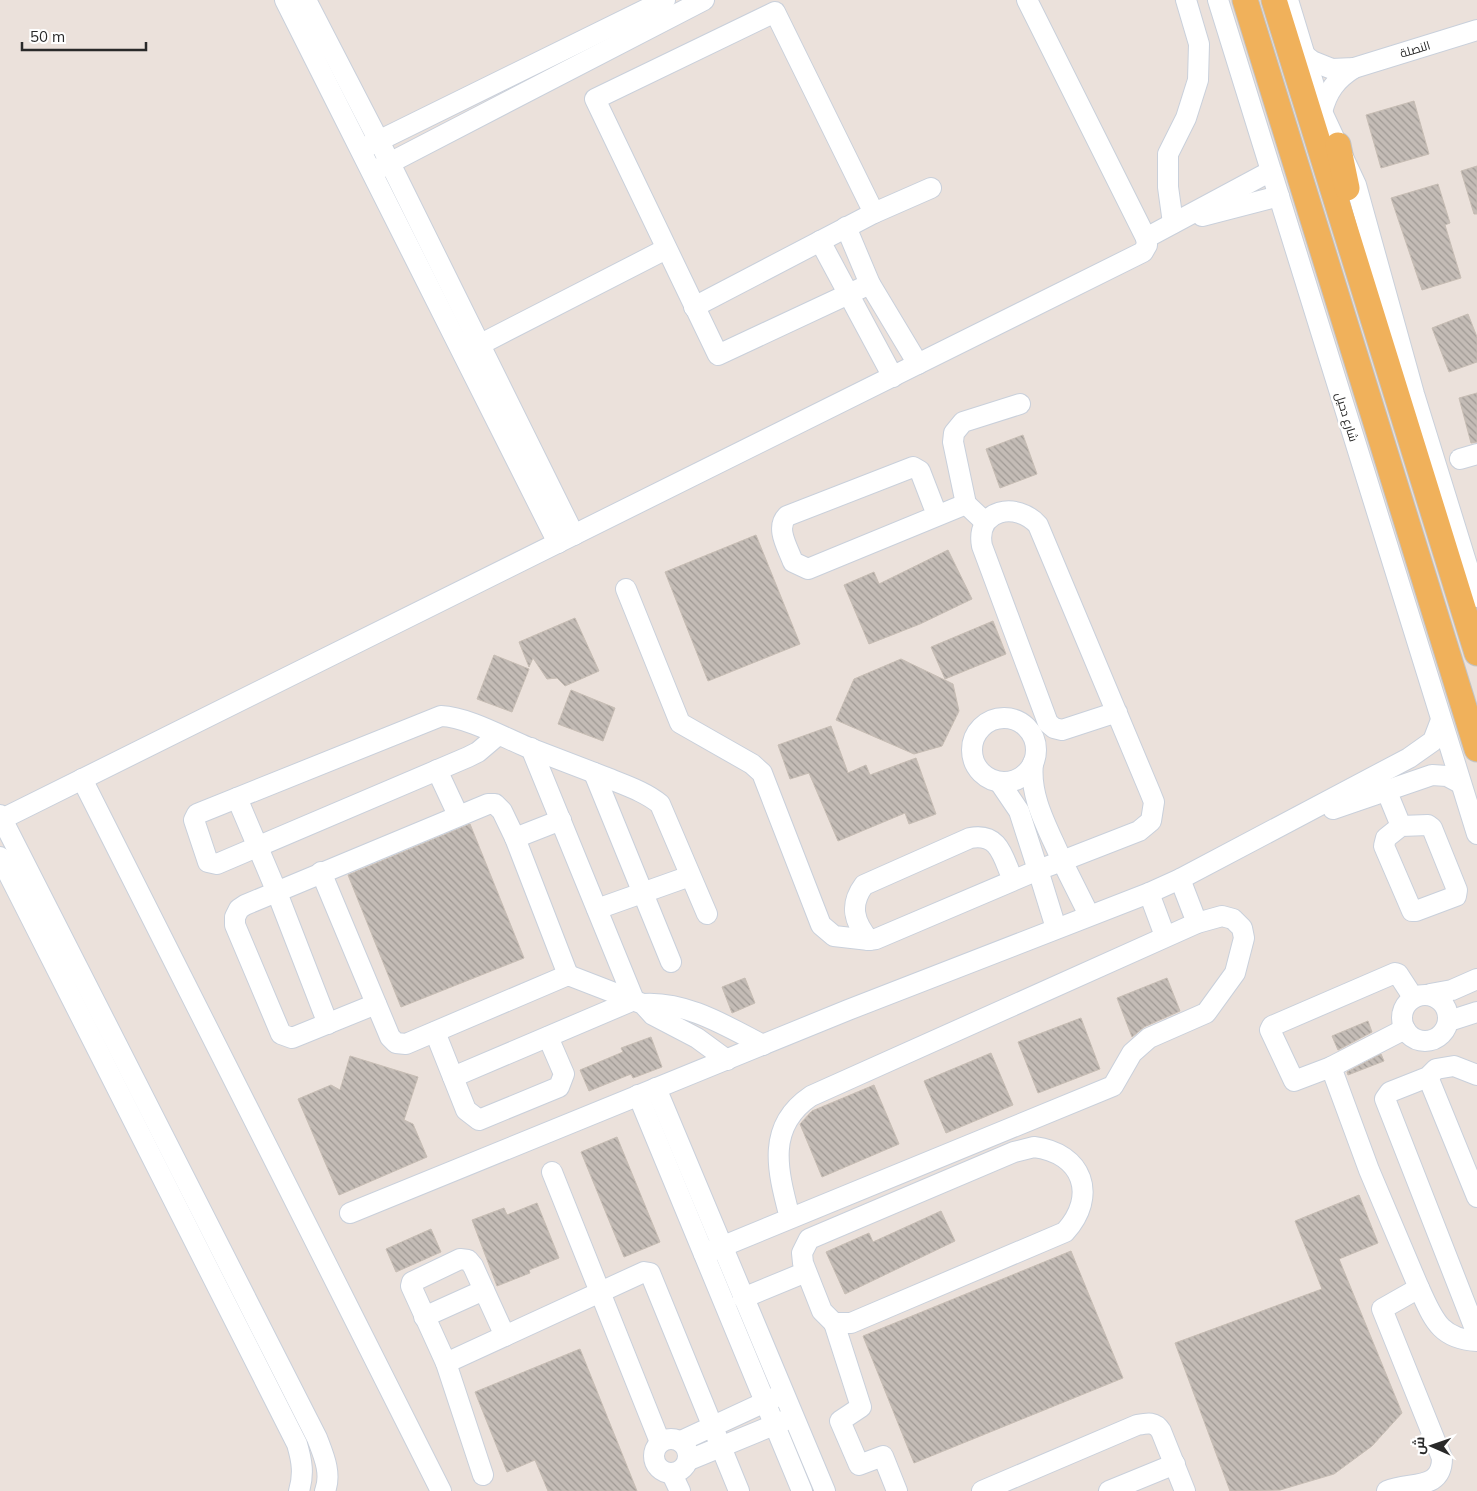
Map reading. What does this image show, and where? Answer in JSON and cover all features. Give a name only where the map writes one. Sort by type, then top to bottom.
[{"type":"main road","points":[[1244,0],[1477,749]]},
{"type":"main road","points":[[1274,0],[1477,653]]},
{"type":"main road","points":[[1338,145],[1378,337]]},
{"type":"street","points":[[285,0],[360,150],[566,539]]},
{"type":"street","points":[[306,0],[379,141],[480,345],[566,539]]},
{"type":"street","points":[[360,150],[664,0]]},
{"type":"street","points":[[372,172],[704,0]]},
{"type":"street","points":[[325,1491],[327,1485],[326,1461],[316,1438],[1,818],[82,780],[1143,252],[1147,245],[1146,238],[1027,0]]},
{"type":"street","points":[[1173,224],[1168,186],[1168,154],[1186,118],[1198,80],[1199,44],[1186,0]]},
{"type":"street","name":"شارع دحيل","points":[[1218,0],[1477,834]]},
{"type":"street","points":[[1288,0],[1322,112],[1356,185],[1414,394],[1477,597]]},
{"type":"street","points":[[870,284],[718,355],[595,100],[775,12],[874,212]]},
{"type":"street","name":"النصلة","points":[[1322,112],[1329,91],[1344,74],[1354,68],[1477,30]]},
{"type":"street","name":"النصلة","points":[[1303,54],[1312,61],[1327,67],[1354,68]]},
{"type":"street","points":[[1146,238],[1173,224],[1246,195],[1271,171]]},
{"type":"street","points":[[694,307],[874,212],[931,188]]},
{"type":"street","points":[[1246,195],[1279,196]]},
{"type":"street","points":[[846,227],[870,284],[918,364]]},
{"type":"street","points":[[820,241],[893,376]]},
{"type":"street","points":[[480,345],[666,249]]},
{"type":"street","points":[[984,521],[966,504],[953,442],[954,434],[963,422],[1020,404]]},
{"type":"street","points":[[937,515],[920,471],[913,466],[787,516],[783,520],[781,530],[793,562],[808,569],[966,504]]},
{"type":"street","points":[[626,589],[680,723],[758,768],[822,925],[834,936],[869,940],[1013,880],[1139,831],[1150,821],[1154,802],[1118,712],[1038,525],[1026,514],[1017,511],[995,515],[984,521],[981,530],[982,546],[1048,723],[1054,728],[1062,730],[1118,712]]},
{"type":"street","points":[[1026,726],[1040,704]]},
{"type":"street","points":[[498,735],[478,752],[437,770],[216,864],[208,862],[194,820],[197,814],[441,716],[451,717],[498,735],[640,791],[660,804],[706,914]]},
{"type":"street","points":[[1033,763],[1026,774],[1014,781],[1000,782],[987,778],[978,769],[972,757],[972,743],[978,731],[988,722],[1001,718],[1014,720],[1026,726],[1033,737],[1036,750],[1033,763],[1033,792],[1062,861],[1089,915]]},
{"type":"street","points":[[350,1213],[1180,879],[1421,751],[1433,741],[1441,720]]},
{"type":"street","points":[[531,748],[597,909],[638,1002],[653,1015],[697,1038],[727,1060]]},
{"type":"street","points":[[437,770],[458,815]]},
{"type":"street","points":[[594,773],[671,962]]},
{"type":"street","points":[[1279,826],[1387,792],[1432,775],[1447,776],[1460,783]]},
{"type":"street","points":[[82,780],[441,1491]]},
{"type":"street","points":[[1000,782],[1019,811],[1056,928]]},
{"type":"street","points":[[1387,792],[1401,826]]},
{"type":"street","points":[[237,798],[276,890],[328,1024]]},
{"type":"street","points":[[376,1004],[292,1038],[281,1034],[235,926],[234,917],[239,908],[276,890],[479,806],[494,804],[502,811],[515,838],[568,975]]},
{"type":"street","points":[[515,838],[561,820]]},
{"type":"street","points":[[869,940],[857,926],[855,915],[858,893],[864,885],[970,838],[986,837],[997,844],[1013,880]]},
{"type":"street","points":[[0,857],[297,1444],[302,1462],[302,1480],[299,1491]]},
{"type":"street","points":[[321,872],[390,1037],[396,1043],[406,1044],[568,975],[638,1002],[657,1003],[706,1015],[763,1046]]},
{"type":"street","points":[[597,909],[690,876]]},
{"type":"street","points":[[1180,879],[1196,923]]},
{"type":"street","points":[[1149,893],[1165,936]]},
{"type":"street","points":[[713,1251],[1113,1086],[1132,1052],[1149,1038],[1206,1013],[1235,973],[1244,938],[1242,928],[1233,918],[1222,916],[1196,923],[822,1090],[799,1104],[791,1112],[782,1133],[778,1163],[790,1218]]},
{"type":"street","points":[[1404,1029],[1331,1067],[1294,1081],[1270,1028],[1395,973],[1422,996],[1445,1004],[1449,1021],[1442,1034],[1429,1041],[1415,1039],[1404,1029],[1402,1014],[1404,1008],[1422,996],[1452,990],[1477,979]]},
{"type":"street","points":[[453,1077],[638,1002]]},
{"type":"street","points":[[1449,1021],[1477,1012]]},
{"type":"street","points":[[435,1032],[466,1110],[479,1120],[559,1087],[564,1074],[548,1037]]},
{"type":"street","points":[[1429,1041],[1432,1073],[1477,1197]]},
{"type":"street","points":[[1477,1074],[1454,1066],[1432,1073],[1390,1092],[1385,1099],[1477,1334]]},
{"type":"street","points":[[1331,1067],[1369,1170],[1419,1288],[1440,1328],[1456,1339],[1477,1341]]},
{"type":"street","points":[[647,1092],[784,1421],[825,1491]]},
{"type":"street","points":[[834,1323],[851,1323],[1065,1232],[1075,1221],[1082,1207],[1082,1185],[1077,1172],[1070,1162],[1050,1149],[1034,1147],[1014,1152],[813,1236],[806,1243],[802,1253],[806,1272],[825,1316],[834,1323],[861,1407],[840,1421],[858,1465],[882,1456],[897,1491]]},
{"type":"street","points":[[552,1172],[660,1442]]},
{"type":"street","points":[[713,1251],[743,1298],[774,1398]]},
{"type":"street","points":[[483,1475],[446,1362],[411,1286],[414,1280],[460,1259],[468,1260],[473,1266],[505,1336]]},
{"type":"street","points":[[446,1362],[644,1272],[650,1273],[739,1491]]},
{"type":"street","points":[[743,1298],[806,1272]]},
{"type":"street","points":[[1387,1491],[1398,1488],[1417,1489],[1428,1486],[1437,1478],[1442,1466],[1440,1451],[1382,1314],[1385,1307],[1419,1288]]},
{"type":"street","points":[[424,1317],[484,1290]]},
{"type":"street","points":[[681,1441],[774,1398]]},
{"type":"street","points":[[688,1460],[784,1421]]},
{"type":"street","points":[[784,1421],[802,1491]]},
{"type":"street","points":[[982,1491],[1137,1425],[1150,1422],[1158,1426],[1161,1431],[1185,1491]]},
{"type":"street","points":[[670,1438],[681,1441],[688,1449],[688,1460],[676,1482],[662,1471],[655,1462],[654,1451],[660,1442],[670,1438]]},
{"type":"street","points":[[1110,1491],[1175,1464]]},
{"type":"building","points":[[1414,101],[1429,154],[1381,168],[1366,115]]},
{"type":"building","points":[[1477,166],[1477,214],[1474,214],[1461,171]]},
{"type":"building","points":[[1438,184],[1450,223],[1445,225],[1461,278],[1422,290],[1391,198]]},
{"type":"building","points":[[1468,314],[1477,337],[1477,362],[1449,372],[1432,328]]},
{"type":"building","points":[[1477,393],[1477,442],[1471,443],[1459,398]]},
{"type":"building","points":[[1023,435],[1037,474],[1000,488],[986,449]]},
{"type":"building","points":[[756,535],[800,644],[708,681],[665,572]]},
{"type":"building","points":[[948,550],[972,599],[920,624],[869,644],[844,585],[874,572],[879,584]]},
{"type":"building","points":[[575,618],[599,671],[565,686],[557,678],[547,679],[533,658],[529,667],[519,642]]},
{"type":"building","points":[[993,621],[1006,654],[945,679],[931,647]]},
{"type":"building","points":[[494,655],[529,669],[512,712],[477,699]]},
{"type":"building","points":[[901,659],[953,684],[959,711],[942,746],[914,754],[836,720],[854,679]]},
{"type":"building","points":[[571,690],[615,708],[603,741],[558,724]]},
{"type":"building","points":[[831,726],[848,773],[866,765],[870,775],[916,758],[936,814],[909,824],[905,813],[838,841],[809,773],[790,779],[778,745]]},
{"type":"building","points":[[470,824],[524,958],[401,1007],[348,875]]},
{"type":"building","points":[[745,978],[755,1003],[732,1013],[722,987]]},
{"type":"building","points":[[1167,978],[1180,1011],[1144,1027],[1132,1037],[1117,998]]},
{"type":"building","points":[[1081,1018],[1100,1069],[1038,1093],[1018,1042]]},
{"type":"building","points":[[1368,1021],[1372,1032],[1338,1050],[1332,1036]]},
{"type":"building","points":[[651,1037],[662,1067],[633,1078],[631,1074],[589,1091],[580,1070],[623,1052],[621,1048]]},
{"type":"building","points":[[991,1053],[1013,1105],[946,1133],[924,1081]]},
{"type":"building","points":[[1381,1054],[1384,1061],[1348,1075],[1347,1072]]},
{"type":"building","points":[[350,1056],[418,1077],[404,1120],[413,1124],[427,1157],[339,1195],[298,1099],[331,1085],[340,1090]]},
{"type":"building","points":[[874,1085],[899,1144],[822,1177],[800,1124],[812,1111]]},
{"type":"building","points":[[617,1137],[660,1242],[624,1257],[581,1152]]},
{"type":"building","points":[[1359,1195],[1378,1243],[1339,1259],[1402,1413],[1372,1446],[1334,1474],[1280,1490],[1230,1491],[1175,1343],[1322,1289],[1295,1221]]},
{"type":"building","points":[[537,1203],[559,1258],[529,1270],[530,1273],[497,1286],[472,1220],[504,1208],[507,1215]]},
{"type":"building","points":[[941,1211],[955,1241],[845,1294],[826,1252],[869,1233],[873,1242]]},
{"type":"building","points":[[431,1229],[441,1252],[396,1272],[386,1249]]},
{"type":"building","points":[[1071,1251],[1123,1378],[914,1463],[863,1336]]},
{"type":"building","points":[[580,1349],[637,1491],[548,1491],[535,1460],[507,1472],[475,1392]]}]
